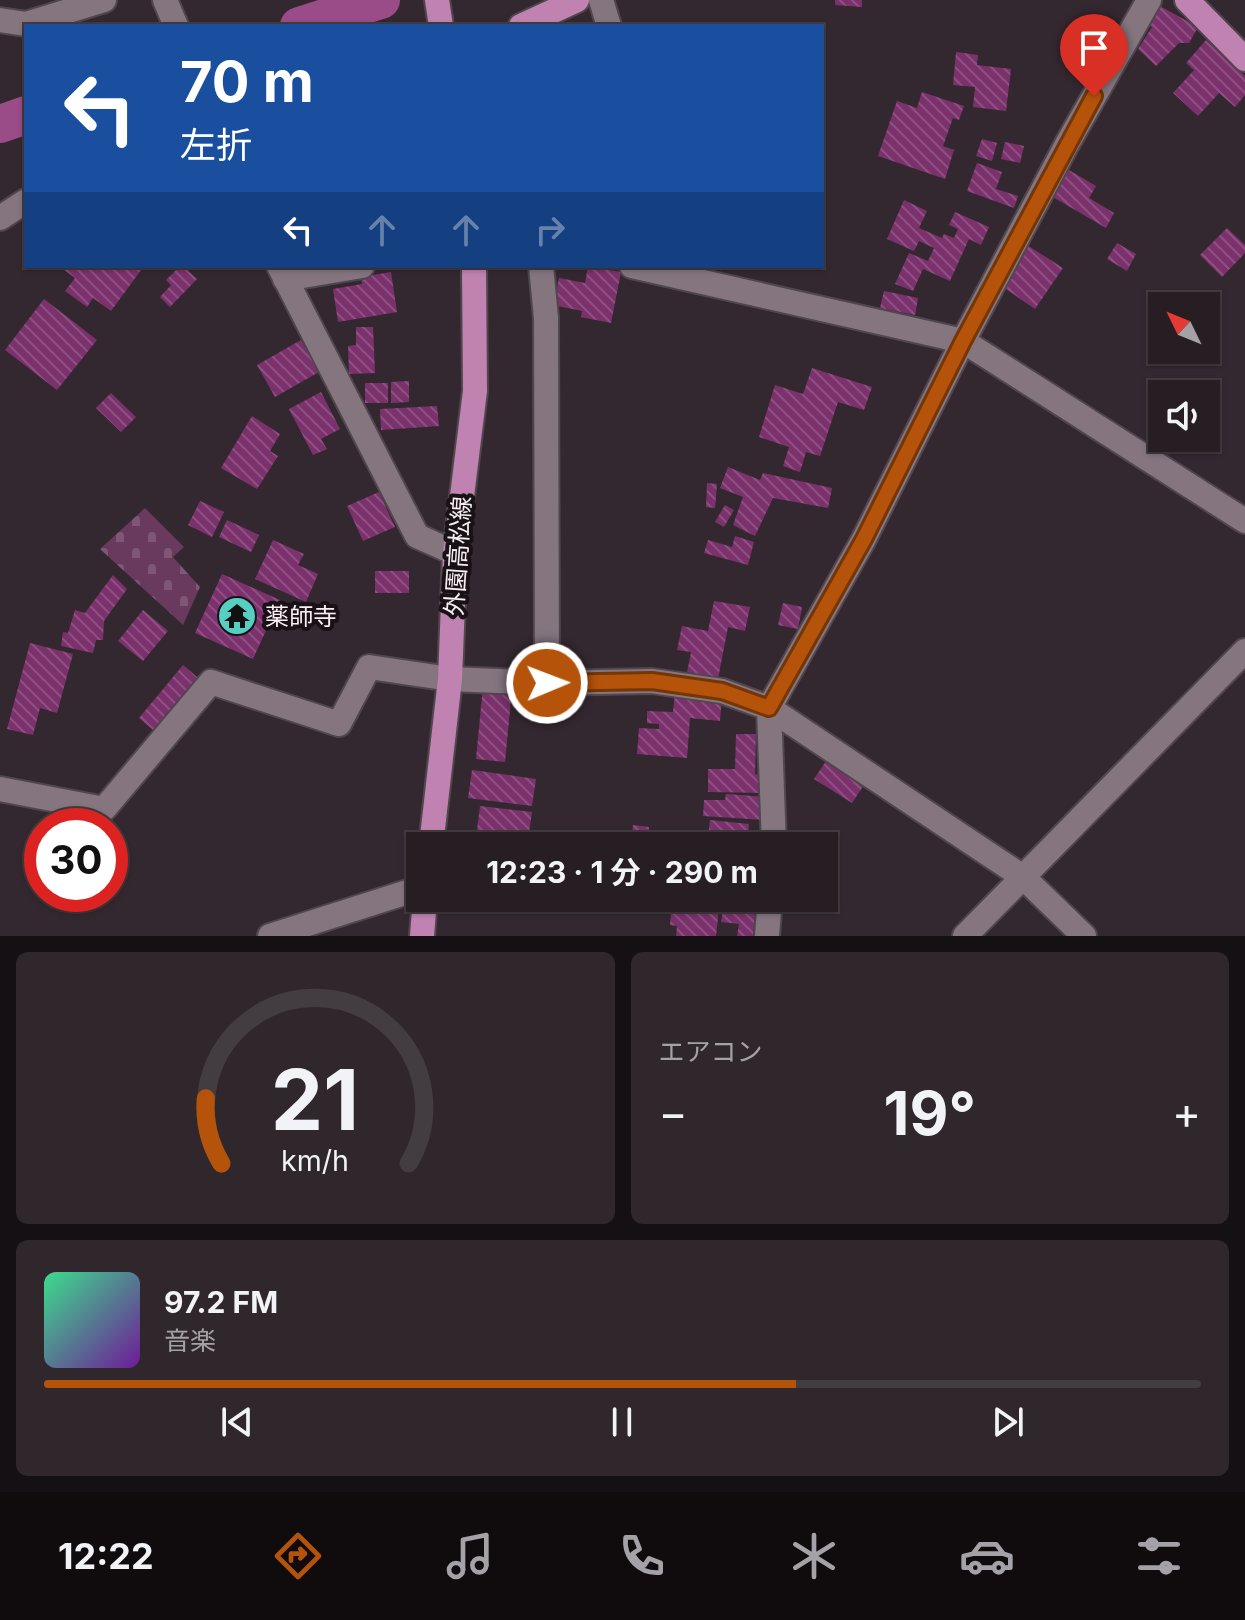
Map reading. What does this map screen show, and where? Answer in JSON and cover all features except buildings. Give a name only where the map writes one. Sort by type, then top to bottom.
[{"type":"main road","points":[[437,0],[441,24]]},
{"type":"main road","points":[[525,24],[577,0]]},
{"type":"main road","points":[[1187,0],[1245,59]]},
{"type":"main road","name":"外園高松線","points":[[433,832],[450,679],[455,553],[475,391],[474,268]]},
{"type":"main road","points":[[422,936],[424,912]]},
{"type":"street","points":[[0,20],[26,24],[104,0]]},
{"type":"street","points":[[165,0],[175,24]]},
{"type":"street","points":[[601,0],[608,24]]},
{"type":"street","points":[[776,832],[769,708],[864,539],[963,341],[1067,144],[1149,0]]},
{"type":"street","points":[[0,218],[24,202]]},
{"type":"street","points":[[335,268],[282,272],[417,536],[455,553]]},
{"type":"street","points":[[541,268],[546,318],[547,683]]},
{"type":"street","points":[[641,268],[963,341],[1245,521]]},
{"type":"street","points":[[965,936],[1245,651]]},
{"type":"street","points":[[0,789],[104,809],[211,682],[339,724],[369,667],[450,679],[547,683],[652,681],[722,691],[769,708],[1023,877],[1084,936]]},
{"type":"street","points":[[270,936],[406,892]]},
{"type":"street","points":[[767,936],[769,912]]},
{"type":"green space","points":[[145,508],[184,547],[173,557],[200,587],[183,625],[100,549]]},
{"type":"waterway","points":[[305,24],[381,0]]},
{"type":"waterway","points":[[0,124],[24,116]]},
{"type":"place","name":"薬師寺","points":[[237,616]]},
{"type":"route","points":[[547,683],[652,681],[722,691],[769,708],[864,539],[963,341],[1094,96]]}]
